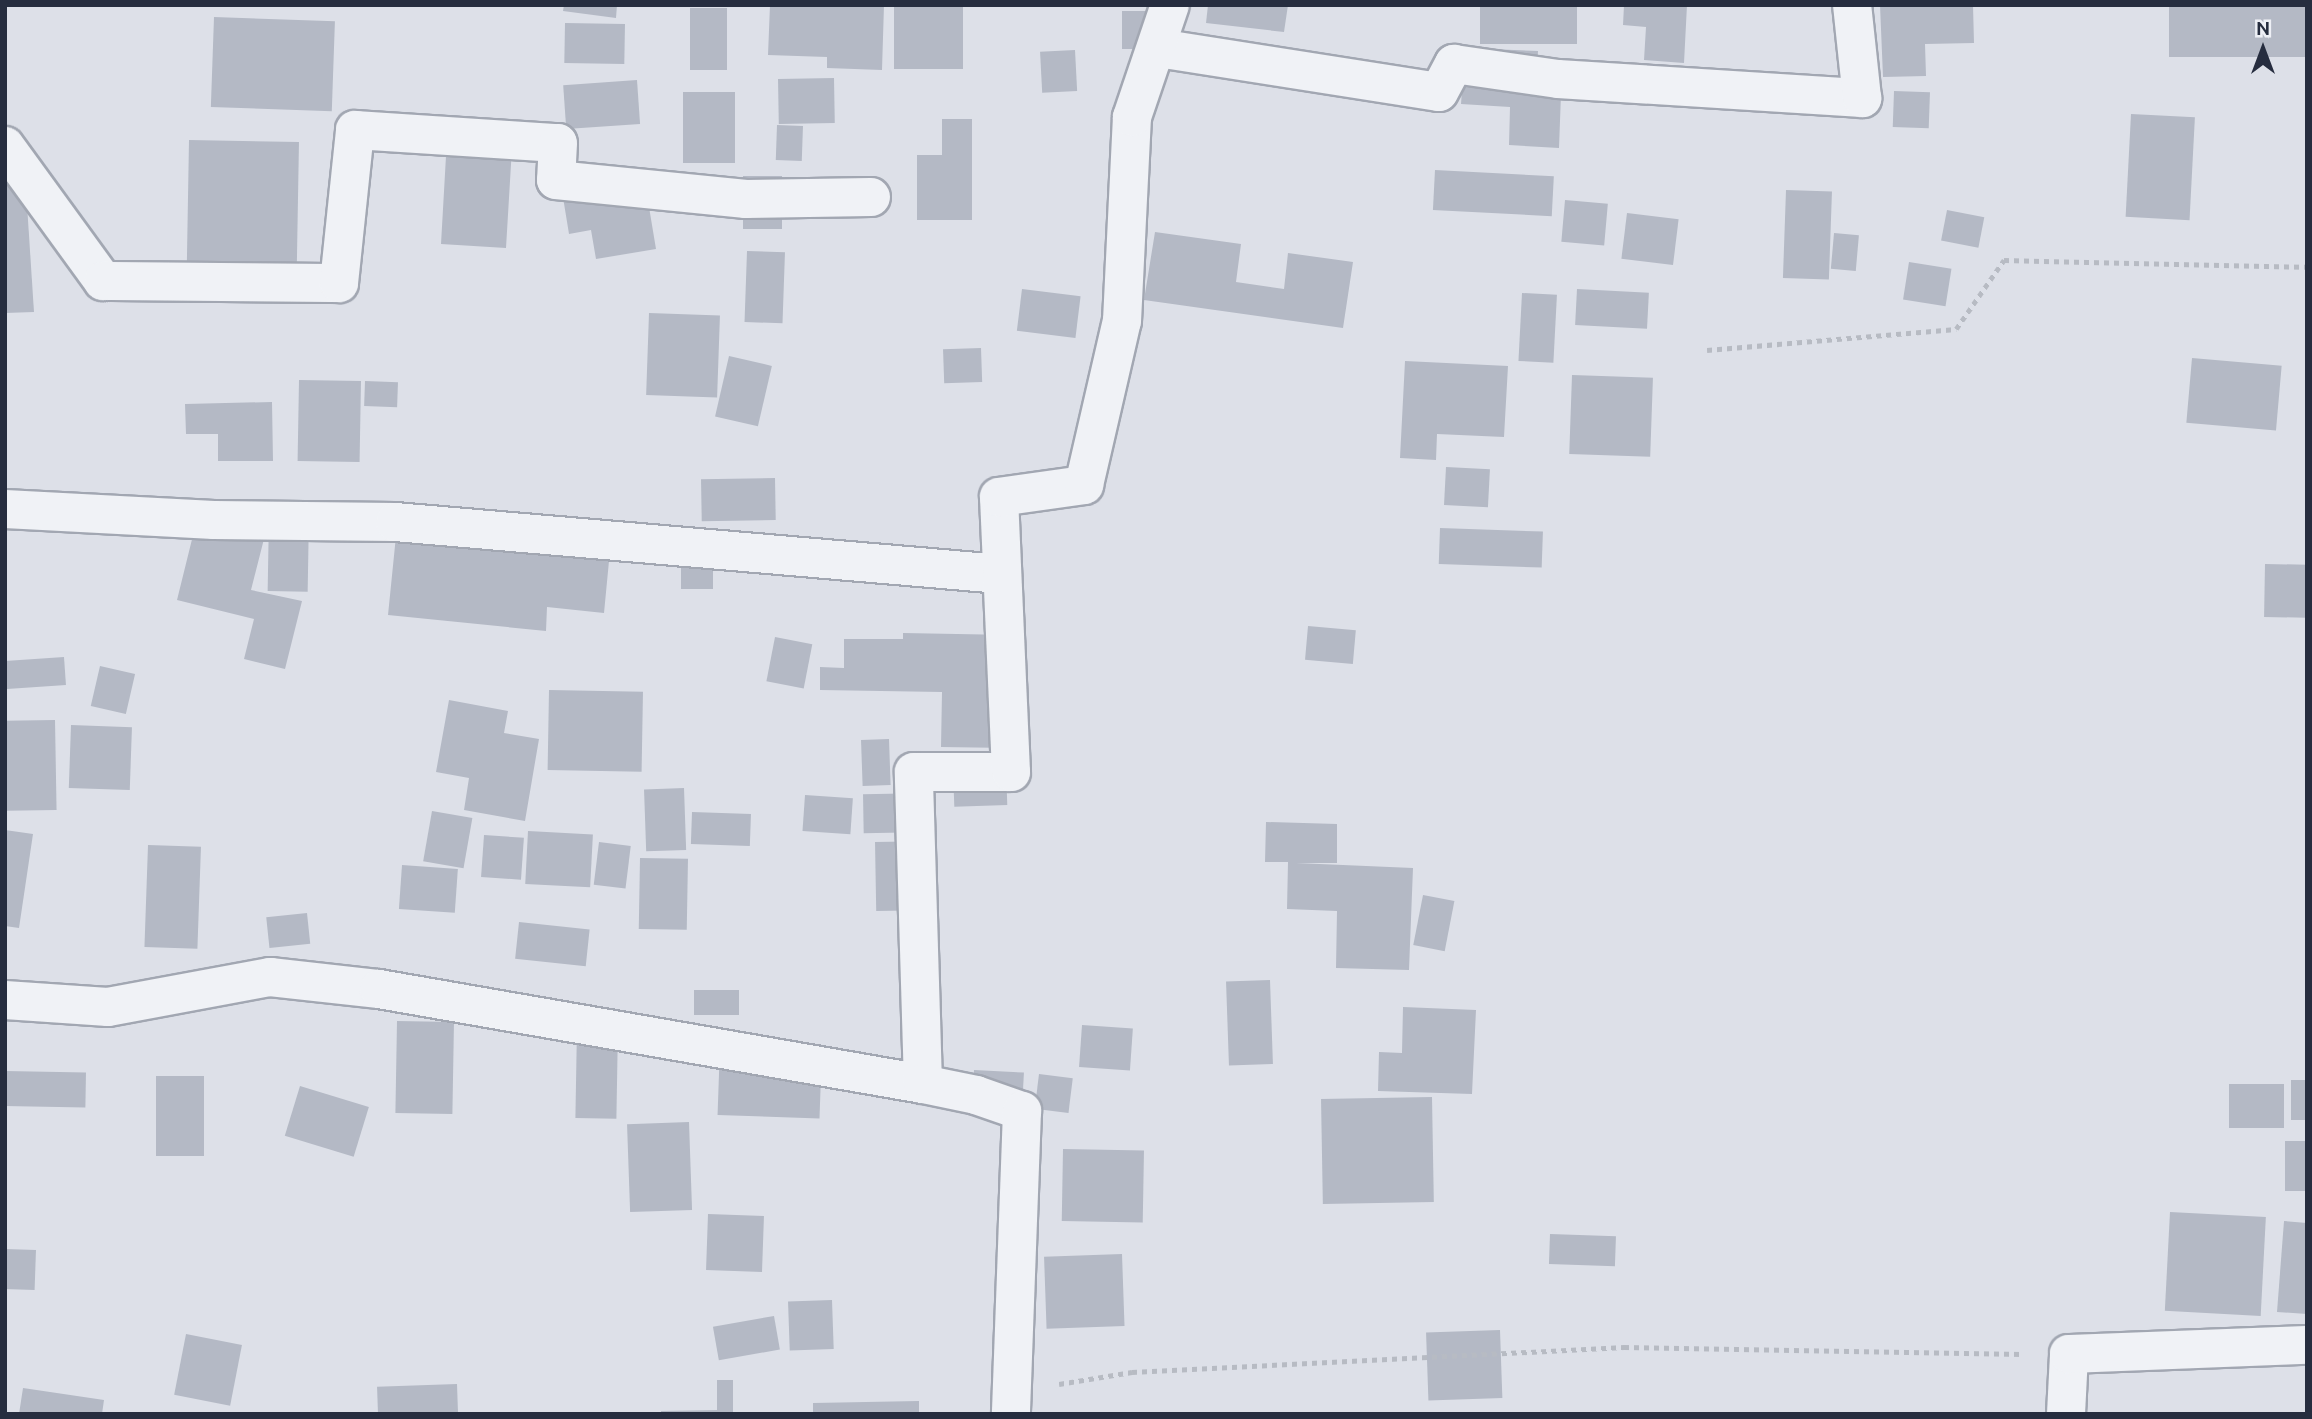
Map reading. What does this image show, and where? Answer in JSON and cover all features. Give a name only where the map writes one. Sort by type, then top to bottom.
[{"type":"street","points":[[923,1084],[914,772],[1011,772],[1000,574],[999,497],[1084,485],[1122,321],[1132,117],[1158,48],[1170,5]]},
{"type":"street","points":[[1158,48],[1439,92],[1454,64],[1558,79],[1862,98],[1852,5]]},
{"type":"street","points":[[5,146],[103,281],[339,283],[355,130],[558,143],[556,180],[746,199],[871,197]]},
{"type":"street","points":[[5,509],[214,520],[395,522],[1000,574]]},
{"type":"street","points":[[5,1000],[108,1007],[270,976],[379,989],[923,1084],[976,1095],[1023,1111],[1010,1403]]},
{"type":"street","points":[[2066,1414],[2069,1354],[2307,1345]]},
{"type":"path","points":[[1707,350],[1956,329],[2004,260],[2307,267]]},
{"type":"path","points":[[1010,1403],[1132,1372],[1623,1347],[2069,1354]]},
{"type":"building","points":[[564,5],[617,5],[616,18],[563,11]]},
{"type":"building","points":[[770,5],[884,5],[882,70],[827,68],[827,57],[768,55]]},
{"type":"building","points":[[894,5],[963,5],[963,69],[894,69]]},
{"type":"building","points":[[1208,5],[1288,5],[1284,32],[1206,23]]},
{"type":"building","points":[[1480,5],[1577,5],[1577,44],[1480,44]]},
{"type":"building","points":[[1624,5],[1687,5],[1684,63],[1644,60],[1646,27],[1623,25]]},
{"type":"building","points":[[1880,5],[1973,5],[1974,43],[1925,44],[1926,76],[1883,77]]},
{"type":"building","points":[[2169,5],[2307,5],[2307,57],[2169,57]]},
{"type":"building","points":[[690,8],[727,8],[727,70],[690,70]]},
{"type":"building","points":[[1122,11],[1155,11],[1155,49],[1122,49]]},
{"type":"building","points":[[214,17],[335,21],[332,111],[211,107]]},
{"type":"building","points":[[565,23],[625,24],[624,64],[564,63]]},
{"type":"building","points":[[1465,48],[1538,51],[1536,93],[1561,94],[1559,148],[1509,145],[1510,107],[1461,104]]},
{"type":"building","points":[[1075,50],[1077,91],[1042,93],[1040,52]]},
{"type":"building","points":[[834,78],[835,123],[779,124],[778,79]]},
{"type":"building","points":[[637,80],[640,124],[566,129],[563,85]]},
{"type":"building","points":[[1894,91],[1930,92],[1929,128],[1893,127]]},
{"type":"building","points":[[683,92],[735,92],[735,163],[683,163]]},
{"type":"building","points":[[2131,114],[2195,117],[2190,220],[2126,217]]},
{"type":"building","points":[[942,119],[972,119],[972,220],[917,220],[917,155],[942,155]]},
{"type":"building","points":[[777,125],[803,126],[802,161],[776,160]]},
{"type":"building","points":[[487,130],[513,131],[506,248],[441,244],[446,156],[485,158]]},
{"type":"building","points":[[189,140],[299,142],[297,264],[187,262]]},
{"type":"building","points":[[23,143],[34,312],[5,313],[5,144]]},
{"type":"building","points":[[1435,170],[1554,176],[1552,216],[1433,210]]},
{"type":"building","points":[[743,176],[782,176],[782,229],[743,229]]},
{"type":"building","points":[[560,179],[645,183],[656,249],[596,259],[591,230],[569,234]]},
{"type":"building","points":[[1786,190],[1832,192],[1829,280],[1783,278]]},
{"type":"building","points":[[1565,200],[1608,204],[1604,246],[1561,242]]},
{"type":"building","points":[[1947,210],[1984,217],[1978,248],[1941,240]]},
{"type":"building","points":[[1627,213],[1679,219],[1673,265],[1621,259]]},
{"type":"building","points":[[1155,232],[1241,244],[1236,282],[1284,289],[1288,253],[1353,262],[1343,328],[1144,300]]},
{"type":"building","points":[[1834,233],[1859,235],[1856,271],[1831,269]]},
{"type":"building","points":[[747,251],[785,252],[782,323],[745,322]]},
{"type":"building","points":[[1909,262],[1951,269],[1946,306],[1903,300]]},
{"type":"building","points":[[1022,289],[1081,296],[1075,338],[1017,331]]},
{"type":"building","points":[[1577,289],[1649,293],[1647,329],[1575,325]]},
{"type":"building","points":[[1522,293],[1557,295],[1553,363],[1518,361]]},
{"type":"building","points":[[649,313],[720,315],[717,397],[646,395]]},
{"type":"building","points":[[981,348],[982,382],[944,383],[943,349]]},
{"type":"building","points":[[729,356],[772,366],[758,426],[715,416]]},
{"type":"building","points":[[2192,358],[2282,366],[2276,431],[2186,423]]},
{"type":"building","points":[[1405,361],[1508,366],[1504,437],[1437,434],[1436,460],[1400,458]]},
{"type":"building","points":[[1572,375],[1653,378],[1650,457],[1569,454]]},
{"type":"building","points":[[299,380],[361,381],[360,462],[298,461]]},
{"type":"building","points":[[365,381],[398,382],[397,407],[364,406]]},
{"type":"building","points":[[272,402],[273,461],[218,461],[218,434],[186,434],[185,404]]},
{"type":"building","points":[[1446,467],[1490,469],[1488,507],[1444,505]]},
{"type":"building","points":[[775,478],[776,520],[702,521],[701,479]]},
{"type":"building","points":[[269,514],[309,515],[308,592],[268,591]]},
{"type":"building","points":[[198,515],[266,531],[251,590],[302,601],[285,669],[244,659],[254,619],[177,600]]},
{"type":"building","points":[[397,526],[571,543],[569,557],[609,561],[604,613],[547,607],[546,631],[388,615]]},
{"type":"building","points":[[1440,528],[1543,532],[1542,568],[1439,564]]},
{"type":"building","points":[[681,530],[713,530],[713,589],[681,589]]},
{"type":"building","points":[[2265,564],[2307,565],[2306,618],[2264,617]]},
{"type":"building","points":[[1308,626],[1356,630],[1353,664],[1305,660]]},
{"type":"building","points":[[903,633],[1011,635],[1009,748],[941,747],[942,692],[820,690],[820,667],[844,668],[844,639],[903,639]]},
{"type":"building","points":[[775,637],[812,644],[804,688],[766,681]]},
{"type":"building","points":[[64,657],[66,685],[7,689],[5,661]]},
{"type":"building","points":[[100,666],[135,674],[126,714],[91,706]]},
{"type":"building","points":[[549,690],[643,692],[642,772],[548,770]]},
{"type":"building","points":[[449,700],[508,711],[504,733],[539,739],[525,821],[464,810],[469,778],[436,772]]},
{"type":"building","points":[[55,720],[57,810],[7,811],[5,721]]},
{"type":"building","points":[[71,725],[132,727],[130,790],[69,788]]},
{"type":"building","points":[[889,739],[891,785],[863,786],[861,740]]},
{"type":"building","points":[[1006,768],[1007,805],[954,807],[953,770]]},
{"type":"building","points":[[684,788],[686,850],[646,851],[644,789]]},
{"type":"building","points":[[929,793],[930,832],[864,833],[863,794]]},
{"type":"building","points":[[805,795],[853,798],[850,834],[802,831]]},
{"type":"building","points":[[432,811],[472,818],[464,868],[423,861]]},
{"type":"building","points":[[692,812],[751,814],[750,846],[691,844]]},
{"type":"building","points":[[1266,822],[1337,824],[1337,863],[1296,863],[1413,868],[1409,970],[1336,968],[1337,911],[1287,909],[1288,862],[1265,862]]},
{"type":"building","points":[[5,830],[33,834],[19,928],[5,926]]},
{"type":"building","points":[[528,831],[593,834],[590,887],[525,884]]},
{"type":"building","points":[[484,835],[524,838],[521,880],[481,877]]},
{"type":"building","points":[[936,841],[937,910],[876,911],[875,842]]},
{"type":"building","points":[[599,842],[631,846],[626,889],[594,885]]},
{"type":"building","points":[[148,845],[201,847],[197,949],[144,947]]},
{"type":"building","points":[[640,858],[688,859],[687,930],[639,929]]},
{"type":"building","points":[[402,865],[458,869],[455,913],[399,909]]},
{"type":"building","points":[[1423,895],[1454,901],[1445,951],[1413,945]]},
{"type":"building","points":[[307,913],[310,944],[269,948],[266,917]]},
{"type":"building","points":[[519,922],[590,929],[586,966],[515,959]]},
{"type":"building","points":[[1270,980],[1273,1064],[1229,1065],[1226,982]]},
{"type":"building","points":[[694,990],[739,990],[739,1015],[694,1015]]},
{"type":"building","points":[[1403,1007],[1476,1010],[1472,1094],[1378,1091],[1379,1052],[1402,1053]]},
{"type":"building","points":[[397,1021],[454,1022],[452,1114],[395,1113]]},
{"type":"building","points":[[1082,1025],[1133,1029],[1130,1070],[1079,1067]]},
{"type":"building","points":[[577,1026],[618,1027],[616,1119],[575,1118]]},
{"type":"building","points":[[720,1045],[822,1049],[819,1119],[718,1115]]},
{"type":"building","points":[[974,1070],[1024,1073],[1022,1105],[972,1102]]},
{"type":"building","points":[[5,1071],[86,1072],[85,1107],[5,1106]]},
{"type":"building","points":[[1039,1074],[1073,1078],[1068,1113],[1035,1109]]},
{"type":"building","points":[[156,1076],[204,1076],[204,1156],[156,1156]]},
{"type":"building","points":[[2291,1080],[2307,1080],[2307,1120],[2291,1120]]},
{"type":"building","points":[[2229,1084],[2284,1084],[2284,1128],[2229,1128]]},
{"type":"building","points":[[300,1086],[369,1107],[354,1157],[285,1136]]},
{"type":"building","points":[[1432,1097],[1434,1202],[1323,1204],[1321,1099]]},
{"type":"building","points":[[689,1122],[692,1210],[630,1212],[627,1124]]},
{"type":"building","points":[[2285,1141],[2307,1141],[2307,1191],[2285,1191]]},
{"type":"building","points":[[1063,1149],[1144,1150],[1143,1222],[1062,1221]]},
{"type":"building","points":[[2170,1212],[2266,1217],[2261,1316],[2165,1311]]},
{"type":"building","points":[[708,1214],[764,1216],[762,1272],[706,1270]]},
{"type":"building","points":[[2284,1221],[2307,1223],[2307,1314],[2277,1312]]},
{"type":"building","points":[[1550,1234],[1616,1236],[1615,1266],[1549,1264]]},
{"type":"building","points":[[5,1249],[36,1250],[35,1290],[5,1289]]},
{"type":"building","points":[[1122,1254],[1125,1326],[1047,1329],[1044,1257]]},
{"type":"building","points":[[832,1300],[834,1349],[790,1351],[788,1302]]},
{"type":"building","points":[[774,1316],[780,1349],[719,1360],[713,1327]]},
{"type":"building","points":[[1500,1330],[1502,1398],[1428,1401],[1426,1333]]},
{"type":"building","points":[[186,1334],[242,1345],[230,1406],[174,1395]]},
{"type":"building","points":[[717,1380],[733,1380],[733,1414],[717,1414]]},
{"type":"building","points":[[457,1384],[458,1414],[378,1414],[377,1387]]},
{"type":"building","points":[[23,1388],[104,1400],[102,1414],[19,1414]]},
{"type":"building","points":[[919,1401],[919,1414],[813,1414],[813,1403]]},
{"type":"building","points":[[718,1410],[718,1414],[661,1414],[661,1411]]}]
